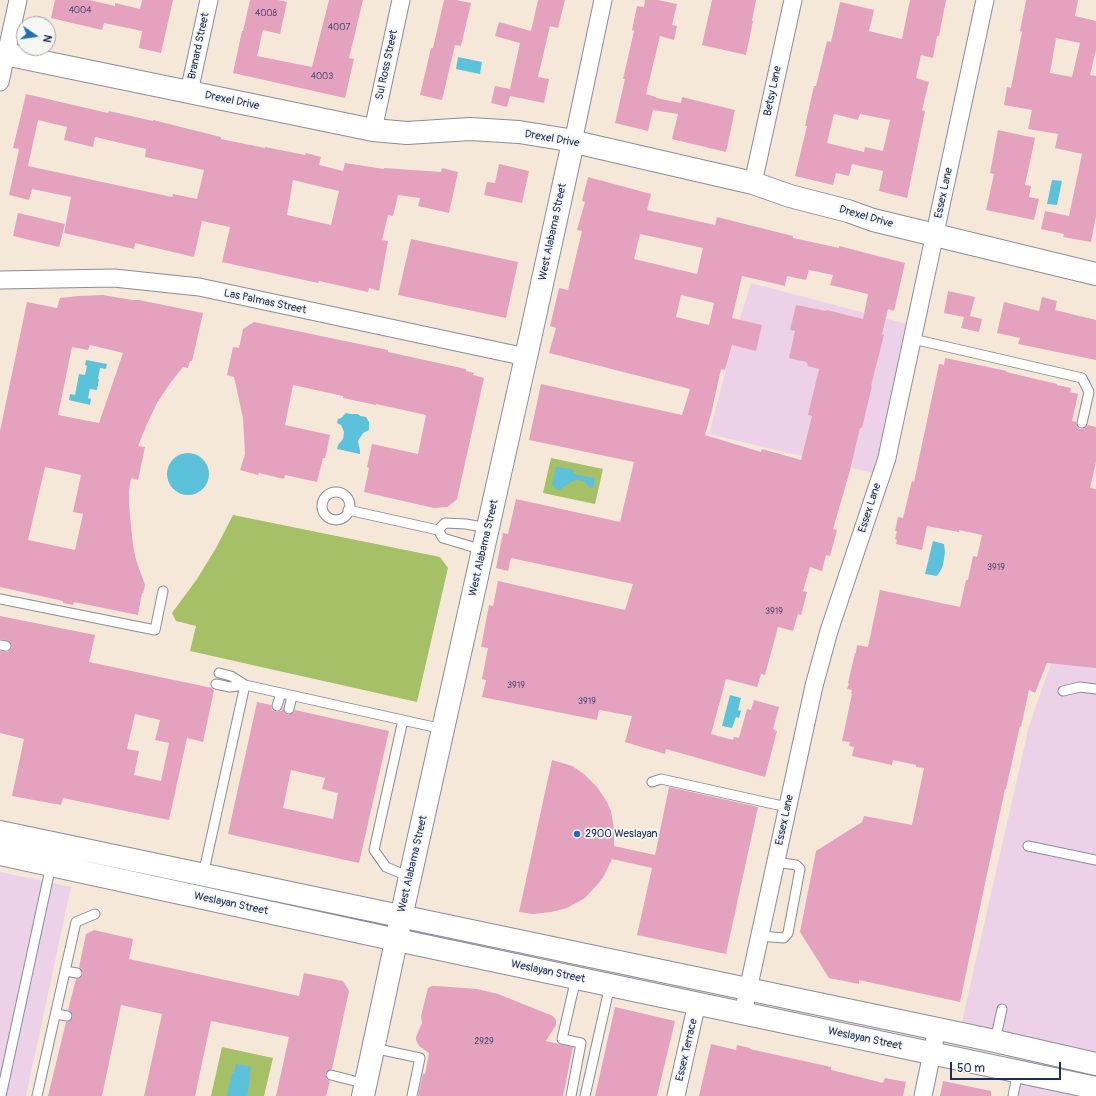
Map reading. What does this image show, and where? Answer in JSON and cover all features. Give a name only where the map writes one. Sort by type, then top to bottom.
[{"type":"street","points":[[0,82],[3,53],[18,0]]},
{"type":"street","name":"Branard Street","points":[[189,92],[209,0]]},
{"type":"street","name":"Sul Ross Street","points":[[373,130],[401,0]]},
{"type":"street","name":"West Alabama Street","points":[[364,1090],[526,357],[603,0]]},
{"type":"street","name":"Betsy Lane","points":[[753,183],[792,0]]},
{"type":"street","name":"Essex Lane","points":[[743,1013],[814,686],[829,631],[887,458],[985,0]]},
{"type":"street","name":"Drexel Drive","points":[[3,53],[373,130],[407,133],[470,129],[519,132],[573,142],[753,183],[790,196],[848,211],[873,220],[1096,274]]},
{"type":"street","name":"Las Palmas Street","points":[[0,280],[114,278],[199,288],[526,357]]},
{"type":"street","name":"Weslayan Street","points":[[0,832],[53,855]]},
{"type":"street","name":"Weslayan Street","points":[[0,854],[53,855],[201,886],[402,916],[571,967],[610,985],[1096,1088]]},
{"type":"street","name":"Weslayan Street","points":[[201,886],[397,940],[571,967],[748,989],[995,1041],[1096,1064]]},
{"type":"street","name":"Essex Terrace","points":[[676,1096],[697,1004]]},
{"type":"street","points":[[923,1096],[937,1029]]},
{"type":"lane","points":[[913,339],[1082,378],[1089,392],[1082,423]]},
{"type":"lane","points":[[348,510],[438,530],[443,538],[483,550]]},
{"type":"lane","points":[[438,530],[445,523],[466,524],[488,528]]},
{"type":"lane","points":[[0,599],[155,630],[163,591]]},
{"type":"lane","points":[[219,673],[231,676],[245,685],[443,729]]},
{"type":"lane","points":[[216,684],[230,687],[245,685]]},
{"type":"lane","points":[[201,886],[245,685]]},
{"type":"lane","points":[[1063,691],[1080,687],[1096,689]]},
{"type":"lane","points":[[278,706],[280,693]]},
{"type":"lane","points":[[289,709],[292,696]]},
{"type":"lane","points":[[403,720],[374,850],[386,867],[410,877]]},
{"type":"lane","points":[[652,782],[661,779],[788,807]]},
{"type":"lane","points":[[1028,846],[1096,860]]},
{"type":"lane","points":[[1,1096],[53,855]]},
{"type":"lane","points":[[760,936],[784,938],[788,933],[800,869],[796,865],[776,862]]},
{"type":"lane","points":[[37,1096],[76,922],[95,914]]},
{"type":"lane","points":[[570,1096],[581,1043],[562,1039],[571,967]]},
{"type":"lane","points":[[65,971],[77,973]]},
{"type":"lane","points":[[585,1096],[610,985]]},
{"type":"lane","points":[[995,1041],[1002,1009]]},
{"type":"lane","points":[[56,1014],[67,1016]]},
{"type":"lane","points":[[373,1048],[420,1058],[412,1096]]},
{"type":"lane","points":[[1012,1096],[1018,1071]]},
{"type":"lane","points":[[331,1075],[364,1090]]},
{"type":"shaded area","points":[[751,283],[907,324],[890,404],[873,473],[709,434],[736,331]]},
{"type":"shaded area","points":[[1096,492],[1096,1096],[1018,1096],[1029,1041],[961,1026],[1029,726],[1062,632]]},
{"type":"shaded area","points":[[0,872],[71,887],[26,1096],[0,1096]]},
{"type":"green space","points":[[551,458],[603,469],[595,504],[543,493]]},
{"type":"green space","points":[[233,515],[440,557],[448,568],[417,702],[190,651],[196,626],[176,621],[172,613],[197,579],[216,548]]},
{"type":"green space","points":[[222,1047],[273,1058],[264,1096],[211,1096]]},
{"type":"water","points":[[458,57],[482,62],[480,74],[456,69]]},
{"type":"water","points":[[1052,180],[1062,181],[1057,205],[1047,204]]},
{"type":"water","points":[[86,360],[107,364],[106,369],[100,368],[97,390],[90,389],[88,398],[91,399],[90,405],[69,400],[70,394],[75,395],[79,374],[85,375],[87,366],[85,365]]},
{"type":"water","points":[[346,413],[358,414],[366,417],[369,422],[369,430],[363,433],[358,441],[360,454],[337,449],[338,445],[343,439],[344,432],[341,425],[337,423],[338,419]]},
{"type":"water","points":[[188,453],[203,459],[209,474],[203,489],[188,495],[173,489],[167,474],[173,459]]},
{"type":"water","points":[[556,467],[572,469],[577,475],[594,478],[595,481],[593,487],[590,488],[584,481],[576,480],[559,490],[553,487],[552,484]]},
{"type":"water","points":[[933,541],[944,544],[945,552],[943,565],[937,576],[925,574]]},
{"type":"water","points":[[730,695],[741,698],[738,710],[741,711],[739,718],[736,717],[732,728],[722,726]]},
{"type":"water","points":[[236,1064],[251,1067],[247,1096],[227,1096],[232,1073],[234,1073]]},
{"type":"building","points":[[55,0],[89,0],[115,6],[115,3],[140,9],[142,0],[173,0],[161,53],[139,48],[142,31],[104,23],[102,30],[56,19],[56,16],[51,16]]},
{"type":"building","points":[[250,0],[278,0],[287,2],[280,34],[263,30],[257,56],[312,67],[329,0],[363,0],[349,58],[354,59],[345,98],[233,73]]},
{"type":"building","points":[[444,0],[456,0],[471,3],[461,46],[455,45],[442,100],[420,95]]},
{"type":"building","points":[[538,0],[565,0],[558,28],[550,26],[538,77],[549,79],[544,103],[510,96],[507,107],[491,103],[495,86],[510,89],[520,43],[495,36],[499,22],[531,31]]},
{"type":"building","points":[[645,0],[658,0],[677,4],[672,25],[677,26],[674,40],[660,36],[646,94],[656,98],[681,103],[682,97],[735,110],[726,152],[672,139],[678,114],[653,110],[648,131],[615,123],[625,79],[623,79],[634,31],[632,30],[637,6],[644,7]]},
{"type":"building","points":[[712,0],[756,0],[746,55],[702,45]]},
{"type":"building","points":[[910,0],[946,0],[933,58],[921,55],[916,78],[929,82],[922,110],[925,111],[907,198],[879,191],[883,171],[852,164],[849,176],[836,173],[833,185],[795,176],[807,126],[805,126],[814,86],[816,86],[827,41],[831,42],[840,2],[874,10],[869,31],[902,39]],"holes":[[[834,114],[858,120],[860,114],[890,120],[883,151],[865,147],[864,152],[827,143]]]},
{"type":"building","points":[[1026,0],[1078,0],[1075,16],[1096,21],[1096,50],[1090,75],[1096,76],[1096,216],[1091,242],[1063,237],[1064,234],[1041,229],[1045,211],[1069,216],[1082,154],[1055,148],[1058,134],[1028,129],[1032,110],[1004,105],[1007,87],[1011,88],[1022,32],[1020,31]],"holes":[[[1056,38],[1080,43],[1072,77],[1050,73]]]},
{"type":"building","points":[[26,94],[108,113],[109,111],[153,120],[221,137],[221,139],[305,155],[306,153],[321,157],[319,165],[343,171],[345,163],[384,169],[441,172],[442,168],[458,172],[449,213],[418,206],[420,198],[398,195],[393,216],[388,215],[382,240],[388,241],[379,291],[369,288],[368,292],[319,281],[318,283],[222,262],[230,227],[202,221],[194,257],[135,243],[134,249],[64,233],[71,197],[32,189],[29,200],[9,195],[19,149],[13,148]],"holes":[[[38,120],[67,127],[64,140],[93,147],[95,137],[146,149],[145,157],[204,170],[197,199],[173,194],[172,197],[28,166]],[[293,180],[339,191],[331,225],[287,215]]]},
{"type":"building","points":[[998,130],[1035,138],[1025,185],[1031,186],[1029,197],[1039,199],[1034,220],[986,210],[994,174],[990,173]]},
{"type":"building","points":[[499,164],[529,171],[522,203],[484,195],[487,182],[495,183]]},
{"type":"building","points":[[588,177],[651,194],[647,210],[715,225],[717,217],[793,236],[793,238],[839,248],[839,246],[905,263],[894,311],[888,309],[882,334],[884,335],[862,428],[860,428],[849,474],[833,529],[837,530],[830,556],[826,555],[822,571],[810,567],[803,591],[807,592],[801,615],[798,614],[793,631],[778,627],[765,675],[761,674],[757,687],[726,679],[711,734],[733,740],[734,737],[739,738],[747,709],[751,710],[754,700],[779,707],[773,729],[777,731],[765,777],[666,749],[665,754],[625,742],[632,716],[599,710],[597,720],[482,697],[486,680],[482,679],[488,648],[481,647],[489,605],[493,606],[498,581],[625,610],[633,584],[511,558],[508,571],[496,568],[503,533],[508,534],[516,499],[620,522],[634,462],[529,440],[541,384],[682,415],[690,389],[549,353],[556,328],[550,326],[559,288],[568,290],[582,231],[577,230],[585,202],[582,201]],"holes":[[[640,234],[703,248],[697,274],[634,259]],[[809,270],[833,275],[830,285],[868,294],[863,319],[827,310],[796,305],[790,330],[795,331],[789,358],[806,362],[808,364],[807,366],[819,369],[808,415],[812,416],[801,460],[762,449],[761,452],[705,435],[721,369],[725,370],[732,345],[756,351],[762,325],[732,318],[742,276],[785,286],[787,276],[806,280]],[[681,295],[714,303],[709,325],[676,317]]]},
{"type":"building","points":[[18,213],[65,224],[59,247],[13,236]]},
{"type":"building","points":[[411,239],[518,262],[506,318],[398,295]]},
{"type":"building","points":[[948,291],[975,297],[970,316],[982,319],[979,332],[961,328],[964,317],[944,313]]},
{"type":"building","points":[[103,295],[139,300],[203,313],[192,361],[190,361],[188,368],[183,367],[157,403],[138,446],[145,447],[138,480],[131,478],[129,505],[133,546],[136,560],[145,585],[138,615],[74,602],[73,605],[63,603],[63,601],[0,587],[0,431],[27,302],[57,308],[60,298]],"holes":[[[90,345],[123,353],[99,423],[58,415],[72,347],[88,350]],[[45,467],[81,475],[73,512],[83,514],[75,550],[28,540]]]},
{"type":"building","points":[[1042,297],[1057,301],[1055,310],[1096,320],[1096,360],[1018,344],[1020,338],[997,333],[1004,302],[1039,311]]},
{"type":"building","points":[[254,322],[388,350],[388,352],[466,369],[466,371],[474,373],[473,375],[484,378],[457,499],[447,507],[434,508],[364,492],[372,444],[418,454],[426,415],[343,398],[343,396],[293,385],[285,425],[330,435],[325,458],[323,458],[317,482],[285,475],[284,479],[259,473],[258,475],[240,470],[245,454],[243,418],[234,377],[227,375],[233,347],[239,348],[243,329]]},
{"type":"building","points":[[945,358],[1007,371],[1006,372],[1071,388],[1070,392],[1078,394],[1072,421],[1076,422],[1080,429],[1084,429],[1088,425],[1096,427],[1096,462],[1090,488],[1096,489],[1096,668],[1047,663],[1035,693],[1029,690],[1005,789],[960,1002],[859,980],[859,984],[829,978],[800,932],[816,851],[862,822],[864,816],[912,825],[924,768],[893,760],[892,765],[852,756],[854,747],[849,746],[850,742],[842,741],[852,694],[852,690],[847,689],[857,645],[868,647],[880,590],[960,607],[973,556],[977,557],[982,535],[959,530],[959,532],[927,526],[922,550],[896,544],[897,540],[895,539],[898,517],[903,518],[912,481],[914,482],[939,364],[944,365]]},
{"type":"building","points":[[0,616],[95,635],[89,662],[212,688],[214,690],[203,742],[187,738],[169,820],[63,798],[61,805],[12,796],[24,739],[0,733],[0,651],[8,652],[12,647],[9,641],[0,639]],"holes":[[[135,714],[160,720],[155,740],[169,743],[161,781],[134,775],[139,751],[127,749]]]},
{"type":"building","points":[[257,702],[271,705],[272,710],[276,712],[281,711],[283,708],[285,713],[288,715],[293,713],[295,710],[389,731],[359,863],[228,834]],"holes":[[[291,770],[325,778],[322,789],[338,793],[333,819],[283,808]]]},
{"type":"building","points":[[552,760],[572,766],[584,774],[597,787],[611,811],[614,829],[614,846],[655,855],[669,787],[758,807],[726,954],[637,935],[652,868],[612,859],[604,876],[585,898],[567,908],[551,912],[533,914],[519,912]]},
{"type":"building","points":[[94,930],[133,939],[129,959],[299,996],[304,973],[343,981],[349,991],[332,1069],[327,1071],[325,1074],[327,1079],[330,1081],[326,1096],[276,1096],[289,1037],[211,1021],[195,1096],[144,1096],[162,1014],[121,1005],[102,1096],[48,1096],[66,1022],[73,1017],[68,1010],[76,979],[83,974],[79,967],[86,934]]},
{"type":"building","points":[[437,986],[477,989],[498,994],[553,1016],[556,1020],[556,1025],[546,1041],[573,1047],[563,1096],[418,1096],[423,1074],[425,1074],[429,1053],[419,1046],[416,1037],[422,1023],[421,1016],[428,988]]},
{"type":"building","points":[[615,1007],[675,1021],[657,1096],[595,1096]]},
{"type":"building","points":[[711,1044],[736,1050],[737,1045],[831,1067],[831,1070],[883,1083],[885,1078],[906,1082],[903,1096],[699,1096]]},
{"type":"building","points":[[943,1081],[991,1091],[991,1096],[940,1096]]},
{"type":"place","name":"2900 Weslayan","points":[[577,834]]}]
